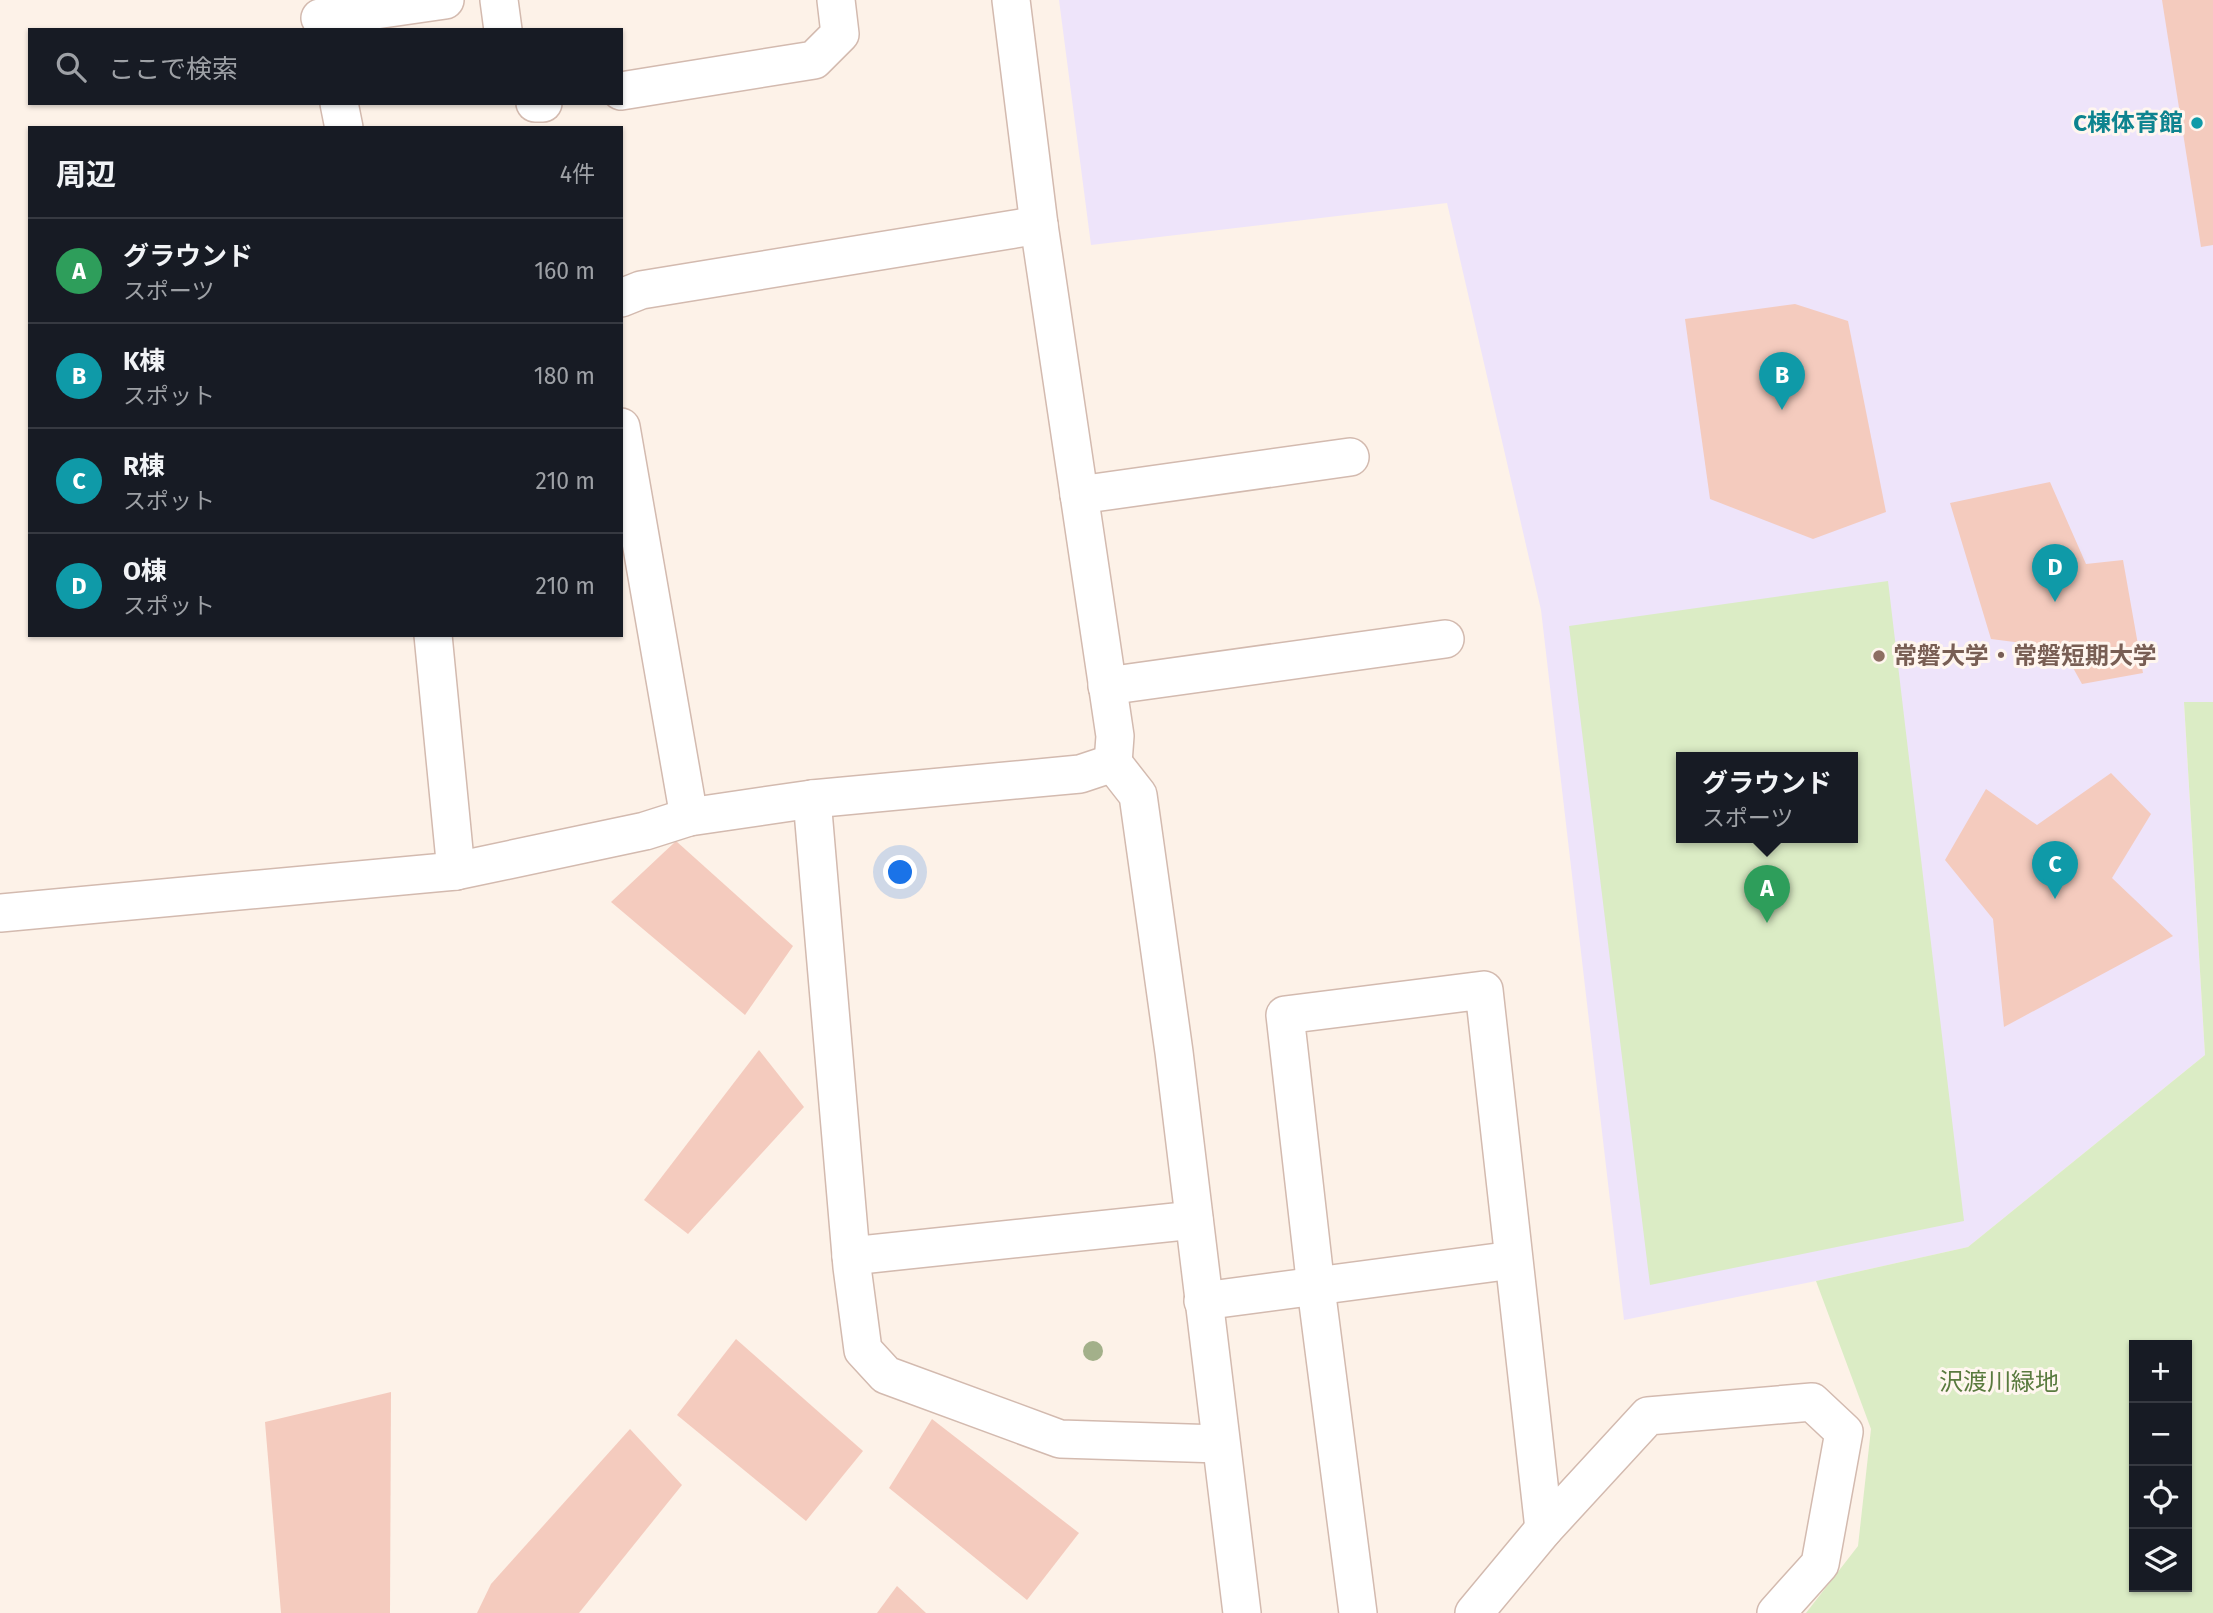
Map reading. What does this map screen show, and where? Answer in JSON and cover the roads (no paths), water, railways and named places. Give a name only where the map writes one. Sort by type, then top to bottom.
[{"type":"street","points":[[320,16],[445,0]]},
{"type":"street","points":[[499,0],[503,28]]},
{"type":"street","points":[[623,91],[814,60],[840,34],[836,0]]},
{"type":"street","points":[[1011,0],[1039,225],[1115,736],[1113,763],[1138,795],[1172,1039],[1242,1613]]},
{"type":"street","points":[[339,105],[344,126]]},
{"type":"street","points":[[623,297],[641,290],[1039,225]]},
{"type":"street","points":[[623,438],[689,817]]},
{"type":"street","points":[[1079,495],[1350,457]]},
{"type":"street","points":[[433,637],[456,871]]},
{"type":"street","points":[[1107,686],[1445,639]]},
{"type":"street","points":[[0,913],[456,871],[645,831],[689,817],[811,799],[1080,774],[1113,763]]},
{"type":"street","points":[[811,799],[851,1256],[863,1350],[886,1375],[1060,1439],[1220,1444]]},
{"type":"street","points":[[1358,1613],[1316,1288],[1285,1015],[1484,990],[1544,1529]]},
{"type":"street","points":[[851,1256],[1194,1220]]},
{"type":"street","points":[[1203,1301],[1513,1260]]},
{"type":"street","points":[[1474,1613],[1544,1529],[1648,1416],[1812,1402],[1844,1432],[1820,1564],[1776,1613]]},
{"type":"place","name":"C棟体育館","points":[[2197,123]]},
{"type":"place","name":"K棟","points":[[1782,410]]},
{"type":"place","name":"O棟","points":[[2055,602]]},
{"type":"place","name":"常磐大学・常磐短期大学","points":[[1879,656]]},
{"type":"place","name":"R棟","points":[[2055,899]]},
{"type":"place","name":"グラウンド","points":[[1767,923]]},
{"type":"park label","name":"沢渡川緑地","points":[[1999,1382]]}]
